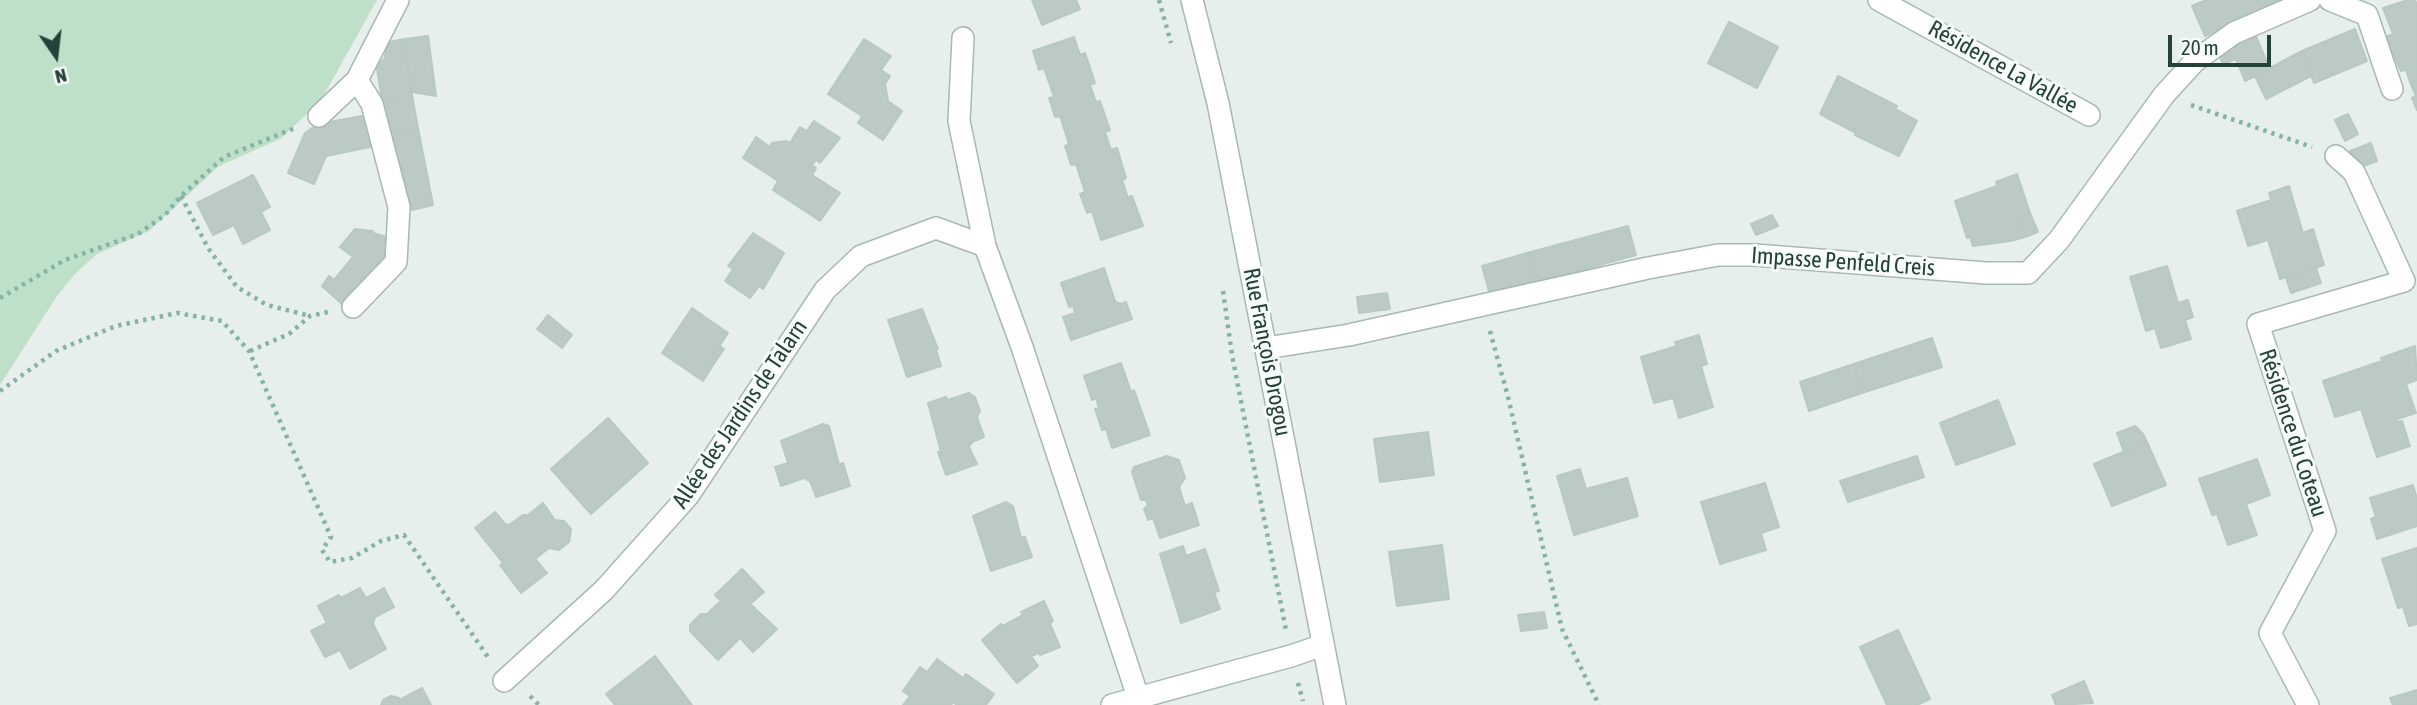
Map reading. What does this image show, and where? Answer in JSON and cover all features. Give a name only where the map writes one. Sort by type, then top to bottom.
[{"type":"street","points":[[318,116],[357,80],[398,0]]},
{"type":"street","name":"Rue François Drogou","points":[[1192,0],[1218,103],[1335,705]]},
{"type":"street","name":"Résidence La Vallée","points":[[1879,0],[2089,115]]},
{"type":"street","points":[[2330,0],[2367,15],[2392,89]]},
{"type":"street","name":"Impasse Penfeld Creis","points":[[1266,348],[1349,335],[1648,268],[1718,255],[1755,254],[1986,273],[2028,272],[2059,240],[2164,95],[2195,61],[2235,33],[2304,2]]},
{"type":"street","points":[[963,38],[959,121],[985,246],[1138,697]]},
{"type":"street","points":[[353,307],[396,262],[399,208],[372,104],[357,80]]},
{"type":"street","name":"Résidence du Coteau","points":[[2308,705],[2270,633],[2325,531],[2258,324],[2404,281],[2354,172],[2336,156]]},
{"type":"street","name":"Allée des Jardins de Talarn","points":[[504,681],[604,590],[688,496],[825,290],[861,256],[936,228],[985,246]]},
{"type":"street","points":[[1112,705],[1323,645]]},
{"type":"path","points":[[2164,95],[2336,156]]},
{"type":"path","points":[[0,298],[65,260],[138,234],[165,215],[181,196],[224,157],[281,136],[318,116]]},
{"type":"path","points":[[181,196],[208,248],[237,287],[267,304],[310,316],[353,307]]},
{"type":"path","points":[[1483,306],[1508,397],[1562,629],[1599,705]]},
{"type":"path","points":[[0,391],[56,351],[116,326],[177,313],[222,321],[249,351],[331,537],[322,550],[330,562],[352,558],[382,541],[404,535],[504,681]]},
{"type":"path","points":[[249,351],[289,334],[310,316]]},
{"type":"path","points":[[1232,355],[1291,656]]},
{"type":"green space","points":[[0,0],[377,0],[320,102],[280,139],[219,166],[149,231],[97,254],[75,274],[57,296],[0,385]]},
{"type":"building","points":[[1032,0],[1076,0],[1080,9],[1042,25]]},
{"type":"building","points":[[2206,0],[2284,0],[2205,36],[2192,6]]},
{"type":"building","points":[[2415,0],[2417,5],[2417,79],[2410,82],[2406,70],[2401,71],[2386,37],[2393,34],[2383,8]]},
{"type":"building","points":[[1729,22],[1778,47],[1757,88],[1708,63]]},
{"type":"building","points":[[2355,29],[2367,61],[2314,83],[2302,51]]},
{"type":"building","points":[[2254,32],[2270,69],[2245,81],[2236,59],[2223,64],[2217,50]]},
{"type":"building","points":[[428,36],[436,96],[412,92],[407,62],[405,39]]},
{"type":"building","points":[[1074,37],[1080,55],[1085,53],[1095,83],[1090,85],[1096,102],[1100,101],[1110,130],[1105,132],[1111,150],[1117,148],[1126,178],[1122,180],[1128,198],[1132,196],[1143,226],[1101,240],[1092,211],[1087,213],[1080,194],[1085,192],[1076,164],[1071,165],[1065,146],[1069,144],[1060,116],[1055,117],[1049,98],[1054,97],[1044,68],[1039,70],[1033,51]]},
{"type":"building","points":[[405,39],[412,95],[382,100],[376,62],[384,60],[388,42]]},
{"type":"building","points":[[864,39],[891,56],[881,70],[890,76],[885,84],[888,101],[902,111],[883,140],[858,123],[862,116],[828,94]]},
{"type":"building","points":[[2302,51],[2311,76],[2266,99],[2255,76]]},
{"type":"building","points":[[1838,76],[1897,106],[1895,109],[1917,121],[1899,156],[1855,135],[1856,133],[1820,114]]},
{"type":"building","points":[[2417,79],[2417,110],[2412,98],[2416,96],[2410,82]]},
{"type":"building","points":[[412,95],[418,128],[388,133],[382,100]]},
{"type":"building","points":[[2348,114],[2358,134],[2345,141],[2335,120]]},
{"type":"building","points":[[368,115],[375,146],[326,156],[314,184],[288,173],[305,133],[318,124]]},
{"type":"building","points":[[814,121],[840,138],[820,163],[816,160],[812,165],[816,168],[812,175],[840,193],[820,221],[773,190],[778,181],[743,158],[756,137],[770,147],[772,143],[790,143],[800,127],[807,131]]},
{"type":"building","points":[[418,128],[433,205],[412,210],[402,169],[395,171],[388,133]]},
{"type":"building","points":[[2371,143],[2377,161],[2358,168],[2350,151]]},
{"type":"building","points":[[2017,174],[2030,213],[2018,217],[2025,237],[1973,246],[1970,237],[1967,238],[1955,201],[1997,186],[1996,182]]},
{"type":"building","points":[[253,175],[270,207],[261,212],[270,230],[243,244],[234,225],[213,235],[197,203]]},
{"type":"building","points":[[2289,186],[2303,233],[2313,229],[2324,265],[2280,279],[2268,240],[2248,246],[2237,211],[2271,200],[2269,193]]},
{"type":"building","points":[[2030,213],[2038,232],[2025,237],[2018,217]]},
{"type":"building","points":[[1772,215],[1778,226],[1756,235],[1751,224]]},
{"type":"building","points":[[1628,226],[1636,255],[1535,283],[1527,253]]},
{"type":"building","points":[[355,229],[373,231],[393,239],[383,261],[355,296],[351,293],[342,304],[322,286],[329,276],[334,280],[353,257],[340,247]]},
{"type":"building","points":[[753,233],[784,253],[763,289],[759,286],[750,298],[725,281],[733,269],[728,266]]},
{"type":"building","points":[[1527,253],[1535,283],[1490,295],[1482,266]]},
{"type":"building","points":[[2167,266],[2178,303],[2188,300],[2193,317],[2185,320],[2191,339],[2161,348],[2155,328],[2146,331],[2130,277]]},
{"type":"building","points":[[1104,268],[1115,301],[1120,304],[1126,302],[1132,319],[1071,340],[1063,317],[1075,313],[1073,306],[1069,307],[1061,283]]},
{"type":"building","points":[[2316,268],[2321,283],[2291,293],[2286,278]]},
{"type":"building","points":[[1387,293],[1390,309],[1359,313],[1357,297]]},
{"type":"building","points":[[692,308],[728,333],[709,362],[713,365],[703,381],[662,353]]},
{"type":"building","points":[[922,309],[938,349],[936,350],[941,366],[907,377],[888,320]]},
{"type":"building","points":[[548,315],[572,335],[562,348],[537,329]]},
{"type":"building","points":[[1699,335],[1707,364],[1701,366],[1713,407],[1679,418],[1671,391],[1652,397],[1641,357],[1677,346],[1675,342]]},
{"type":"building","points":[[1932,338],[1942,367],[1862,393],[1854,364]]},
{"type":"building","points":[[719,346],[724,349],[713,365],[709,362]]},
{"type":"building","points":[[2415,346],[2417,380],[2406,384],[2416,413],[2397,419],[2398,422],[2402,421],[2410,446],[2377,457],[2361,409],[2335,417],[2323,381],[2382,361],[2381,358]]},
{"type":"building","points":[[1121,363],[1150,435],[1112,448],[1095,409],[1099,408],[1096,398],[1092,400],[1084,376]]},
{"type":"building","points":[[1854,364],[1862,393],[1809,411],[1800,382]]},
{"type":"building","points":[[1671,391],[1673,398],[1654,403],[1652,397]]},
{"type":"building","points":[[969,393],[975,397],[980,411],[977,417],[984,437],[972,442],[969,447],[977,464],[946,475],[938,452],[941,452],[928,403]]},
{"type":"building","points":[[1998,400],[2015,444],[1956,465],[1940,423]]},
{"type":"building","points":[[608,418],[648,463],[591,514],[551,469]]},
{"type":"building","points":[[823,424],[829,426],[839,465],[843,463],[850,486],[816,497],[810,481],[804,478],[781,486],[775,467],[788,463],[781,441]]},
{"type":"building","points":[[2135,426],[2147,442],[2124,452],[2117,433]]},
{"type":"building","points":[[1428,432],[1434,475],[1380,482],[1374,439]]},
{"type":"building","points":[[2147,442],[2166,485],[2112,506],[2094,464]]},
{"type":"building","points":[[1167,456],[1179,460],[1185,478],[1179,487],[1185,506],[1192,503],[1199,525],[1160,538],[1153,518],[1148,520],[1144,509],[1148,505],[1146,500],[1141,500],[1132,472],[1134,467]]},
{"type":"building","points":[[1917,456],[1924,477],[1848,502],[1840,481]]},
{"type":"building","points":[[2257,459],[2270,495],[2246,504],[2257,535],[2228,545],[2217,514],[2212,515],[2199,479]]},
{"type":"building","points":[[1580,469],[1586,489],[1627,478],[1638,516],[1574,535],[1557,476]]},
{"type":"building","points":[[1765,483],[1779,527],[1761,533],[1766,550],[1720,564],[1701,502]]},
{"type":"building","points":[[2413,485],[2417,499],[2417,526],[2377,539],[2371,519],[2376,517],[2370,498]]},
{"type":"building","points":[[1006,502],[1013,506],[1021,538],[1025,537],[1032,557],[991,571],[973,516]]},
{"type":"building","points":[[543,503],[555,520],[564,521],[571,529],[569,542],[559,550],[549,548],[535,559],[547,573],[521,593],[500,565],[503,563],[475,528],[495,512],[509,525]]},
{"type":"building","points":[[1442,545],[1449,599],[1397,606],[1389,552]]},
{"type":"building","points":[[1183,546],[1186,556],[1205,549],[1219,591],[1214,592],[1220,609],[1181,623],[1160,554]]},
{"type":"building","points":[[2417,548],[2417,624],[2409,626],[2403,607],[2398,608],[2382,559]]},
{"type":"building","points":[[742,569],[764,592],[750,604],[777,629],[753,652],[740,638],[718,660],[690,631],[690,625],[721,601],[715,595]]},
{"type":"building","points":[[360,588],[366,598],[384,588],[394,607],[375,617],[373,624],[386,649],[350,669],[340,650],[325,657],[311,631],[327,623],[318,606]]},
{"type":"building","points":[[1044,601],[1060,647],[1031,656],[1038,666],[1017,683],[982,640],[1001,624],[1003,626],[1023,615],[1021,612]]},
{"type":"building","points":[[1544,612],[1547,628],[1521,631],[1518,615]]},
{"type":"building","points":[[1898,630],[1930,699],[1917,705],[1887,705],[1860,647]]},
{"type":"building","points":[[655,656],[692,705],[615,705],[606,694]]},
{"type":"building","points":[[937,659],[963,678],[966,674],[994,694],[986,705],[957,705],[953,702],[951,705],[903,705],[910,696],[903,691],[920,667],[927,672]]},
{"type":"building","points":[[2084,681],[2093,703],[2056,705],[2052,695]]},
{"type":"building","points":[[422,688],[431,705],[381,705],[383,700],[391,696],[400,700]]},
{"type":"building","points":[[2417,690],[2417,705],[2393,705],[2390,698]]}]
